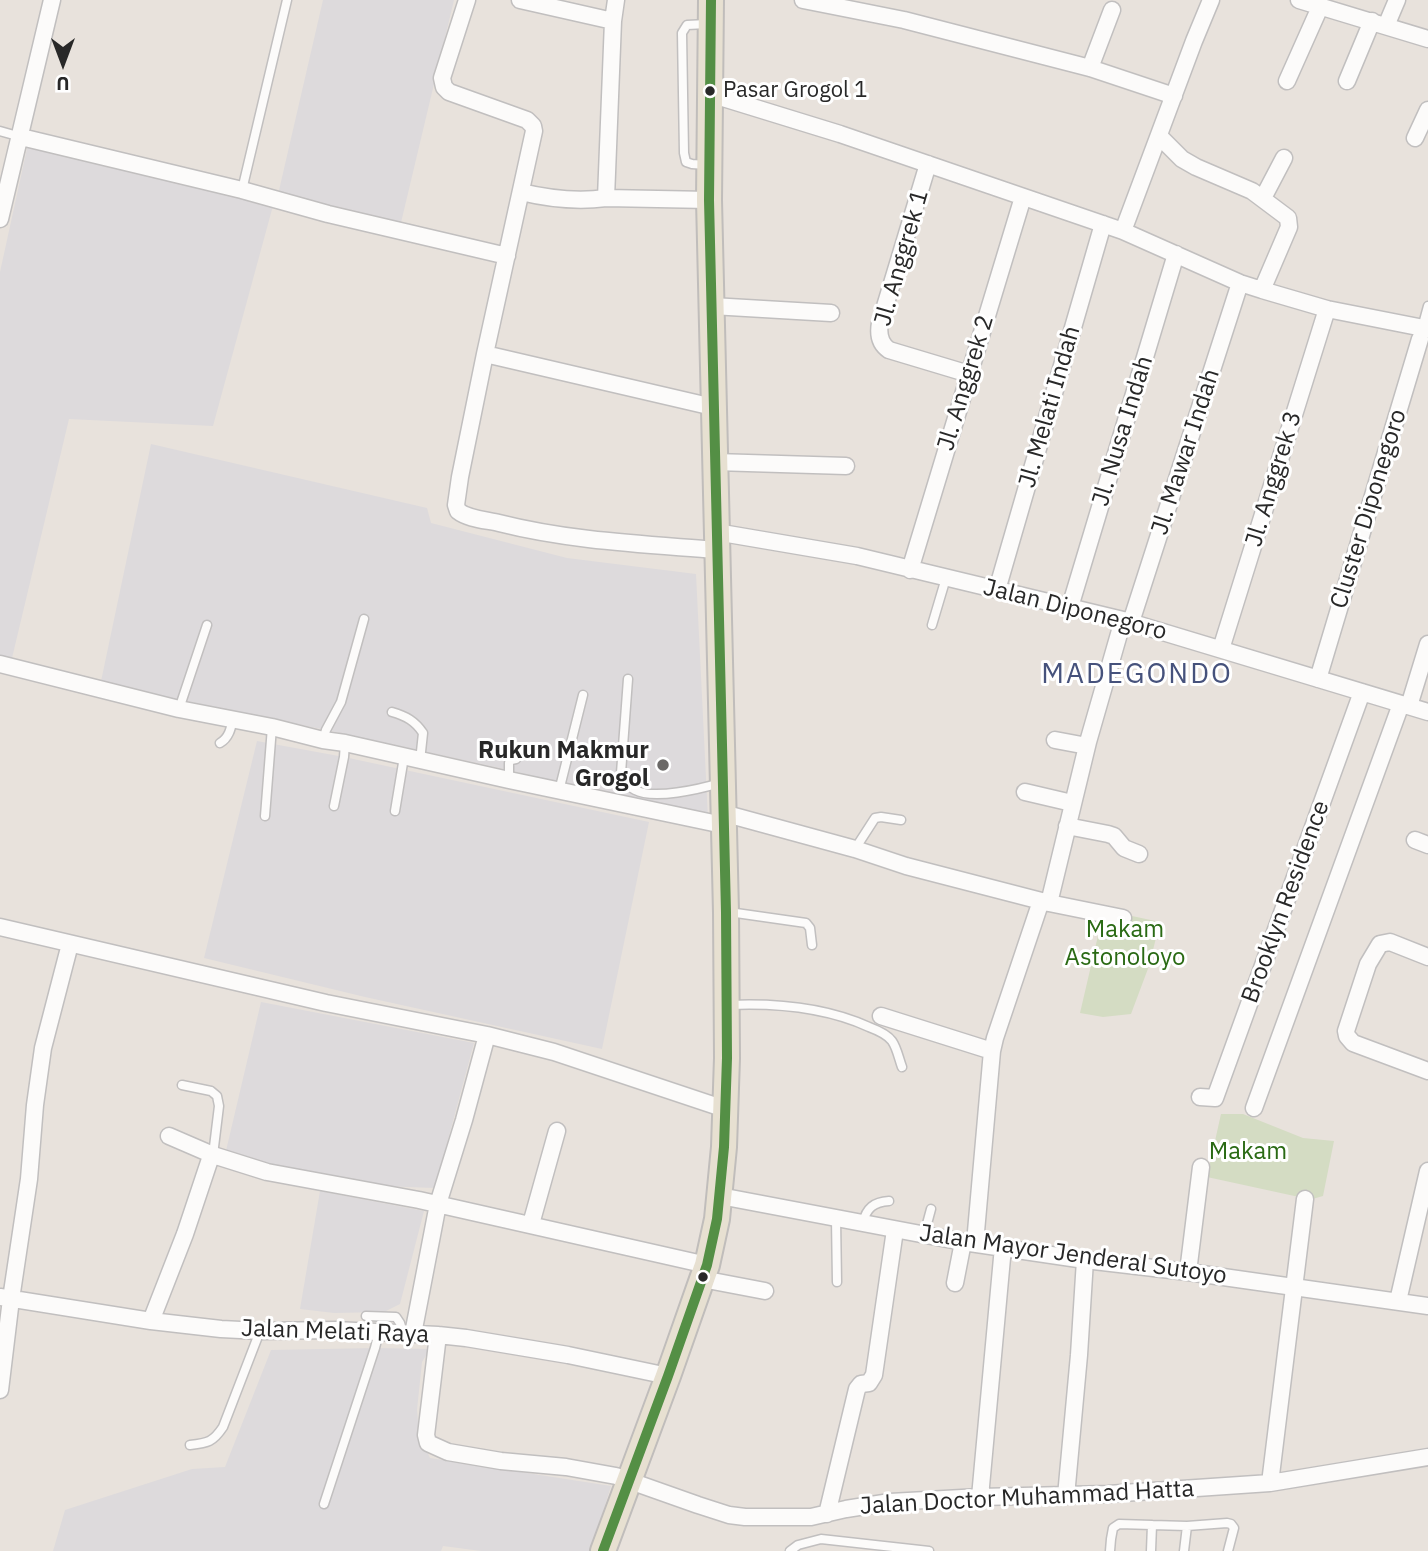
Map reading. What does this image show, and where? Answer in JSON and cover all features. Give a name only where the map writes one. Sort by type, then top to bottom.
[{"type":"main road","points":[[603,1551],[704,1272],[720,1196],[725,1109],[726,912],[709,200],[710,12]]},
{"type":"street","points":[[0,219],[52,0]]},
{"type":"street","points":[[467,0],[442,78],[444,87],[449,92],[527,120],[533,126],[485,354],[713,407]]},
{"type":"street","points":[[520,0],[613,21]]},
{"type":"street","points":[[606,198],[616,0]]},
{"type":"street","points":[[803,0],[904,20],[1090,68],[1174,96]]},
{"type":"street","points":[[1123,231],[1212,0]]},
{"type":"street","points":[[1299,0],[1428,39]]},
{"type":"street","points":[[1347,81],[1379,24],[1397,0]]},
{"type":"street","points":[[1287,81],[1320,6]]},
{"type":"street","points":[[1090,68],[1112,10]]},
{"type":"street","points":[[710,94],[841,134],[1123,231],[1240,283],[1327,309],[1423,332]]},
{"type":"street","points":[[1415,138],[1428,110]]},
{"type":"street","points":[[1159,136],[1174,152],[1196,167],[1234,182],[1263,198],[1290,222],[1262,290]]},
{"type":"street","points":[[21,137],[507,256]]},
{"type":"street","points":[[1263,198],[1284,158]]},
{"type":"street","name":"Jl. Anggrek 1","points":[[928,164],[879,334],[882,344],[889,350],[969,374]]},
{"type":"street","points":[[521,192],[570,201],[606,198],[709,200]]},
{"type":"street","name":"Jl. Anggrek 2","points":[[910,570],[1023,197]]},
{"type":"street","name":"Jl. Melati Indah","points":[[997,590],[1103,224]]},
{"type":"street","name":"Jl. Nusa Indah","points":[[1070,607],[1176,254]]},
{"type":"street","name":"Jl. Mawar Indah","points":[[955,1283],[969,1242],[995,1038],[1045,902],[1087,746],[1240,283]]},
{"type":"street","points":[[712,306],[831,313]]},
{"type":"street","name":"Jl. Anggrek 3","points":[[1221,649],[1327,309]]},
{"type":"street","name":"Cluster Diponegoro","points":[[1318,679],[1423,332]]},
{"type":"street","name":"Jalan Diponegoro","points":[[485,354],[457,497],[456,505],[462,514],[529,531],[596,541],[716,541],[825,550],[1127,621],[1428,712]]},
{"type":"street","points":[[715,462],[846,466]]},
{"type":"street","points":[[1254,1108],[1428,644]]},
{"type":"street","points":[[0,664],[179,709],[559,791],[723,819],[855,849],[906,866],[1045,902],[1123,918]]},
{"type":"street","name":"Brooklyn Residence","points":[[1200,1097],[1215,1098],[1362,692]]},
{"type":"street","points":[[1055,740],[1087,746]]},
{"type":"street","points":[[1025,792],[1072,803]]},
{"type":"street","points":[[1067,825],[1114,836],[1124,848],[1139,854]]},
{"type":"street","points":[[0,927],[326,1003],[487,1035],[554,1052],[725,1109]]},
{"type":"street","points":[[1428,957],[1390,942],[1380,944],[1368,964],[1346,1031],[1353,1043],[1428,1071]]},
{"type":"street","points":[[0,1390],[5,1298],[29,1179],[43,1048],[70,944]]},
{"type":"street","points":[[881,1016],[992,1051]]},
{"type":"street","points":[[408,1333],[438,1204],[487,1035]]},
{"type":"street","points":[[531,1224],[556,1131]]},
{"type":"street","points":[[169,1136],[213,1155],[267,1172],[531,1224],[765,1291]]},
{"type":"street","points":[[151,1321],[185,1234],[208,1162],[213,1155]]},
{"type":"street","points":[[1188,1272],[1201,1167]]},
{"type":"street","points":[[1398,1301],[1428,1171]]},
{"type":"street","name":"Jalan Mayor Jenderal Sutoyo","points":[[720,1196],[969,1242],[1428,1306]]},
{"type":"street","points":[[1270,1483],[1305,1199]]},
{"type":"street","points":[[827,1514],[857,1389],[861,1384],[869,1383],[874,1375],[895,1230]]},
{"type":"street","points":[[980,1497],[1003,1247]]},
{"type":"street","points":[[1066,1496],[1085,1260]]},
{"type":"street","name":"Jalan Melati Raya","points":[[5,1298],[221,1329],[335,1330],[438,1335],[555,1352],[668,1376]]},
{"type":"street","name":"Jalan Doctor Muhammad Hatta","points":[[438,1335],[426,1435],[428,1443],[448,1452],[616,1476],[729,1515],[745,1517],[804,1518],[890,1502],[1066,1496],[1270,1483],[1428,1457]]},
{"type":"lane","points":[[242,190],[287,0]]},
{"type":"lane","points":[[709,165],[686,162],[684,153],[682,33],[687,25],[710,12]]},
{"type":"lane","points":[[0,131],[21,137]]},
{"type":"lane","points":[[1423,332],[1428,306]]},
{"type":"lane","points":[[932,625],[946,578]]},
{"type":"lane","points":[[323,740],[341,702],[364,620]]},
{"type":"lane","points":[[179,709],[207,625]]},
{"type":"lane","points":[[628,679],[621,773],[628,785],[645,793],[673,793],[723,782]]},
{"type":"lane","points":[[559,791],[583,695]]},
{"type":"lane","points":[[392,712],[407,716],[423,733],[395,811]]},
{"type":"lane","points":[[220,743],[228,737],[233,719]]},
{"type":"lane","points":[[265,816],[272,727]]},
{"type":"lane","points":[[334,806],[345,743]]},
{"type":"lane","points":[[509,780],[510,761],[516,759]]},
{"type":"lane","points":[[855,849],[875,818],[901,820]]},
{"type":"lane","points":[[726,912],[806,923],[810,928],[812,945]]},
{"type":"lane","points":[[726,1005],[815,1009],[852,1019],[890,1038],[902,1066]]},
{"type":"lane","points":[[182,1085],[211,1091],[217,1096],[219,1106],[213,1155]]},
{"type":"lane","points":[[863,1223],[864,1215],[878,1201],[889,1201]]},
{"type":"lane","points":[[924,1235],[931,1209]]},
{"type":"lane","points":[[836,1219],[837,1282]]},
{"type":"lane","points":[[366,1316],[396,1317],[408,1333]]},
{"type":"lane","points":[[190,1446],[215,1439],[223,1427],[260,1331]]},
{"type":"lane","points":[[324,1504],[379,1332]]},
{"type":"lane","points":[[1110,1551],[1113,1528],[1119,1524],[1187,1526],[1227,1523],[1234,1528],[1228,1551]]},
{"type":"lane","points":[[1151,1551],[1152,1525]]},
{"type":"lane","points":[[1184,1551],[1187,1526]]},
{"type":"lane","points":[[790,1551],[797,1545],[821,1539],[929,1551]]},
{"type":"shaded area","points":[[323,0],[454,0],[399,231],[277,199]]},
{"type":"shaded area","points":[[28,144],[274,202],[213,426],[69,419],[12,658],[0,655],[0,272]]},
{"type":"shaded area","points":[[151,444],[427,508],[431,523],[567,558],[696,574],[708,819],[509,770],[181,700],[100,686]]},
{"type":"shaded area","points":[[257,741],[649,822],[602,1049],[365,997],[204,958]]},
{"type":"shaded area","points":[[261,1002],[474,1043],[435,1188],[379,1186],[311,1171],[268,1166],[225,1155]]},
{"type":"shaded area","points":[[320,1191],[424,1211],[400,1304],[384,1312],[334,1313],[300,1309]]},
{"type":"shaded area","points":[[430,1349],[422,1362],[417,1410],[419,1434],[430,1458],[611,1486],[591,1551],[481,1551],[443,1546],[441,1551],[53,1551],[65,1510],[192,1469],[225,1467],[271,1350]]},
{"type":"green space","name":"Makam Astonoloyo","points":[[1104,910],[1160,922],[1149,966],[1131,1014],[1103,1017],[1080,1013]]},
{"type":"green space","name":"Makam","points":[[1221,1114],[1243,1114],[1303,1138],[1334,1141],[1323,1196],[1309,1200],[1207,1177]]},
{"type":"transit line","points":[[603,1551],[707,1265],[717,1219],[724,1147],[727,1058],[726,912],[709,200],[711,0]]},
{"type":"place","name":"Pasar Grogol 1","points":[[710,91]]},
{"type":"place","name":"Rukun Makmur Grogol","points":[[663,765]]},
{"type":"district","name":"MADEGONDO","points":[[1137,675]]}]
